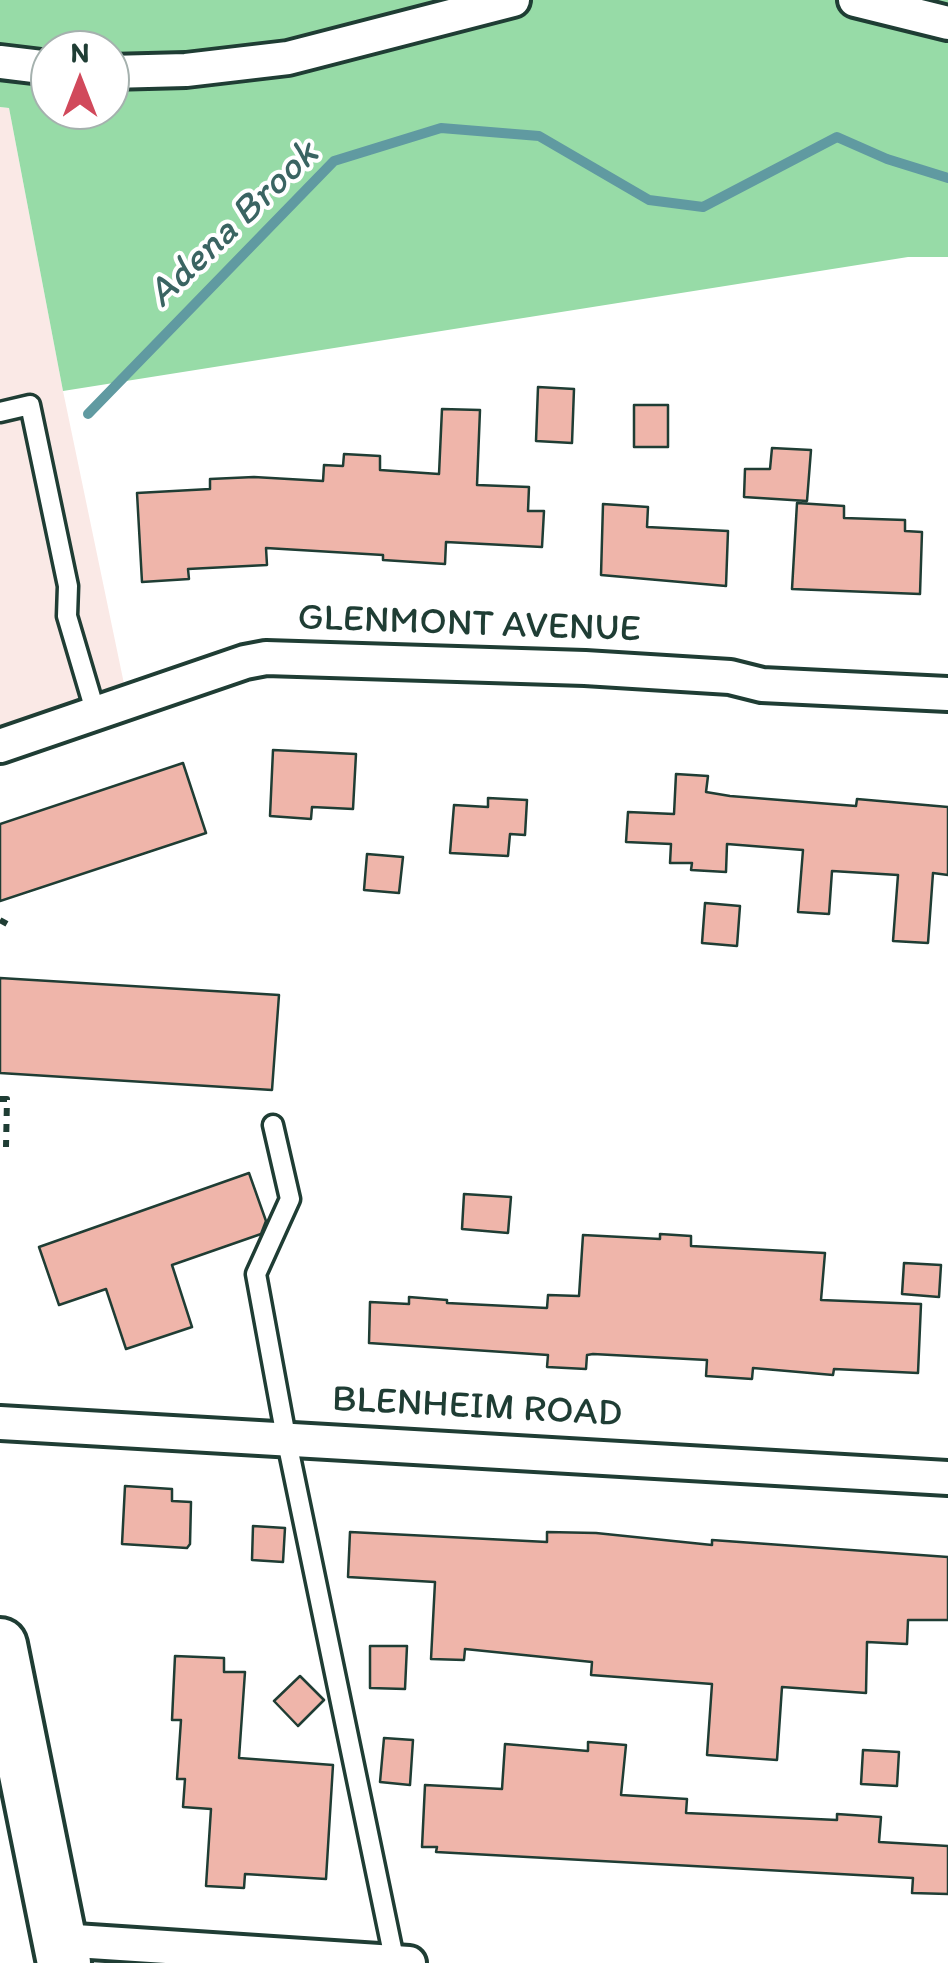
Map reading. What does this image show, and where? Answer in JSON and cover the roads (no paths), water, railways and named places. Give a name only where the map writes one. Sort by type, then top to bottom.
[{"type":"main road","points":[[0,1645],[62,1952]]},
{"type":"street","points":[[130,71],[186,70],[288,58],[512,0]]},
{"type":"street","points":[[855,0],[948,23]]},
{"type":"street","points":[[0,62],[30,66]]},
{"type":"street","name":"GLENMONT AVENUE","points":[[0,746],[245,662],[290,657],[433,666],[470,662],[585,668],[730,677],[762,685],[948,694]]},
{"type":"street","name":"BLENHEIM ROAD","points":[[0,1422],[948,1478]]},
{"type":"street","points":[[62,1952],[409,1963]]},
{"type":"lane","points":[[0,412],[30,405],[68,586],[66,616],[96,714]]},
{"type":"lane","points":[[273,1125],[290,1199],[256,1274],[395,1963]]},
{"type":"waterway","name":"Adena Brook","points":[[88,414],[334,161],[441,128],[539,136],[649,200],[703,207],[837,137],[887,159],[948,178]]}]
